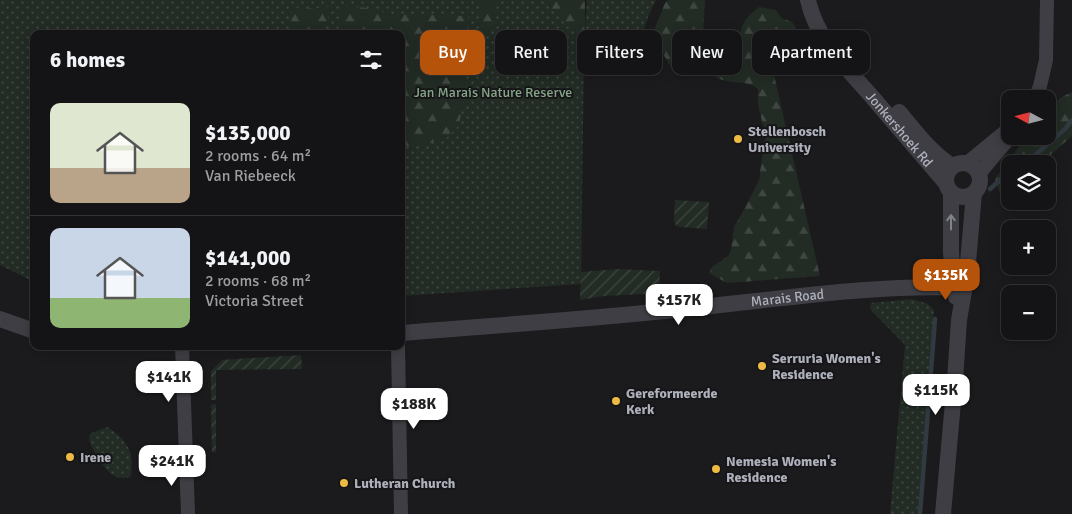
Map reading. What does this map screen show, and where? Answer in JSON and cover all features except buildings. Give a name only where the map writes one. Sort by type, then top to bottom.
[{"type":"street","name":"Jonkershoek Rd","points":[[808,0],[818,27],[837,55],[948,187]]},
{"type":"street","name":"Jonkershoek Rd","points":[[817,0],[825,23],[865,73],[933,151],[944,161],[966,168]]},
{"type":"street","points":[[1038,90],[1046,60],[1047,0]]},
{"type":"street","points":[[966,168],[1001,136]]},
{"type":"street","points":[[960,288],[951,253],[946,175],[966,168],[1001,143]]},
{"type":"street","points":[[943,514],[955,380],[960,288],[974,193],[979,184],[966,168]]},
{"type":"street","points":[[948,187],[960,197],[974,193]]},
{"type":"street","name":"Marais Road","points":[[405,333],[671,311],[854,291],[960,288]]},
{"type":"street","points":[[0,319],[30,330]]},
{"type":"street","points":[[182,350],[188,514]]},
{"type":"street","points":[[398,350],[401,514]]},
{"type":"green space","name":"Jan Marais Nature Reserve","points":[[0,0],[585,0],[585,30],[577,30],[577,75],[584,75],[581,284],[405,296],[405,30],[30,30],[30,280],[0,265]]},
{"type":"green space","points":[[481,0],[500,0],[496,9],[493,27],[485,34],[485,30],[479,30]]},
{"type":"green space","points":[[550,0],[585,0],[584,30],[577,30],[577,33],[551,8]]},
{"type":"green space","name":"Jan Marais Nature Reserve","points":[[587,0],[656,0],[644,30],[585,30]]},
{"type":"green space","points":[[668,0],[705,0],[703,30],[672,30],[672,69],[662,52],[662,30],[654,30]]},
{"type":"green space","points":[[342,6],[368,8],[389,14],[468,16],[467,30],[420,30],[420,75],[466,75],[465,94],[459,125],[448,137],[424,145],[405,147],[405,30],[339,30]]},
{"type":"green space","points":[[293,7],[305,9],[329,7],[325,30],[289,30]]},
{"type":"green space","points":[[759,7],[776,10],[781,18],[792,22],[796,28],[795,30],[752,30],[752,75],[774,75],[820,276],[727,283],[709,273],[712,267],[728,256],[731,250],[734,227],[759,180],[766,137],[758,105],[758,89],[748,84],[723,80],[714,75],[742,75],[741,30],[752,13]]},
{"type":"green space","points":[[1072,92],[1072,136],[1050,155],[1013,155],[1020,145],[1056,145],[1056,103],[1060,98]]},
{"type":"green space","points":[[1001,171],[1001,194],[995,181]]},
{"type":"green space","points":[[675,200],[709,202],[707,229],[676,226],[674,220]]},
{"type":"green space","points":[[619,269],[660,271],[659,293],[604,296],[580,300],[581,272]]},
{"type":"green space","points":[[912,299],[928,304],[934,310],[918,514],[890,514],[905,345],[870,309],[871,303]]},
{"type":"green space","points":[[301,355],[302,369],[216,370],[216,400],[211,400],[211,371],[222,360]]},
{"type":"green space","points":[[216,404],[216,452],[212,452],[211,405]]},
{"type":"green space","points":[[107,427],[115,432],[128,447],[131,455],[131,476],[125,478],[116,477],[101,463],[92,447],[89,435]]},
{"type":"waterway","points":[[1035,155],[1065,129],[1072,120]]},
{"type":"waterway","points":[[990,189],[1001,179]]},
{"type":"waterway","points":[[920,514],[935,319]]},
{"type":"place","name":"Stellenbosch University","points":[[738,139]]},
{"type":"place","name":"Serruria Women's Residence","points":[[762,366]]},
{"type":"place","name":"Gereformeerde Kerk","points":[[616,401]]},
{"type":"place","name":"Irene","points":[[70,457]]},
{"type":"place","name":"Nemesia Women's Residence","points":[[716,469]]},
{"type":"place","name":"Lutheran Church","points":[[344,483]]}]
